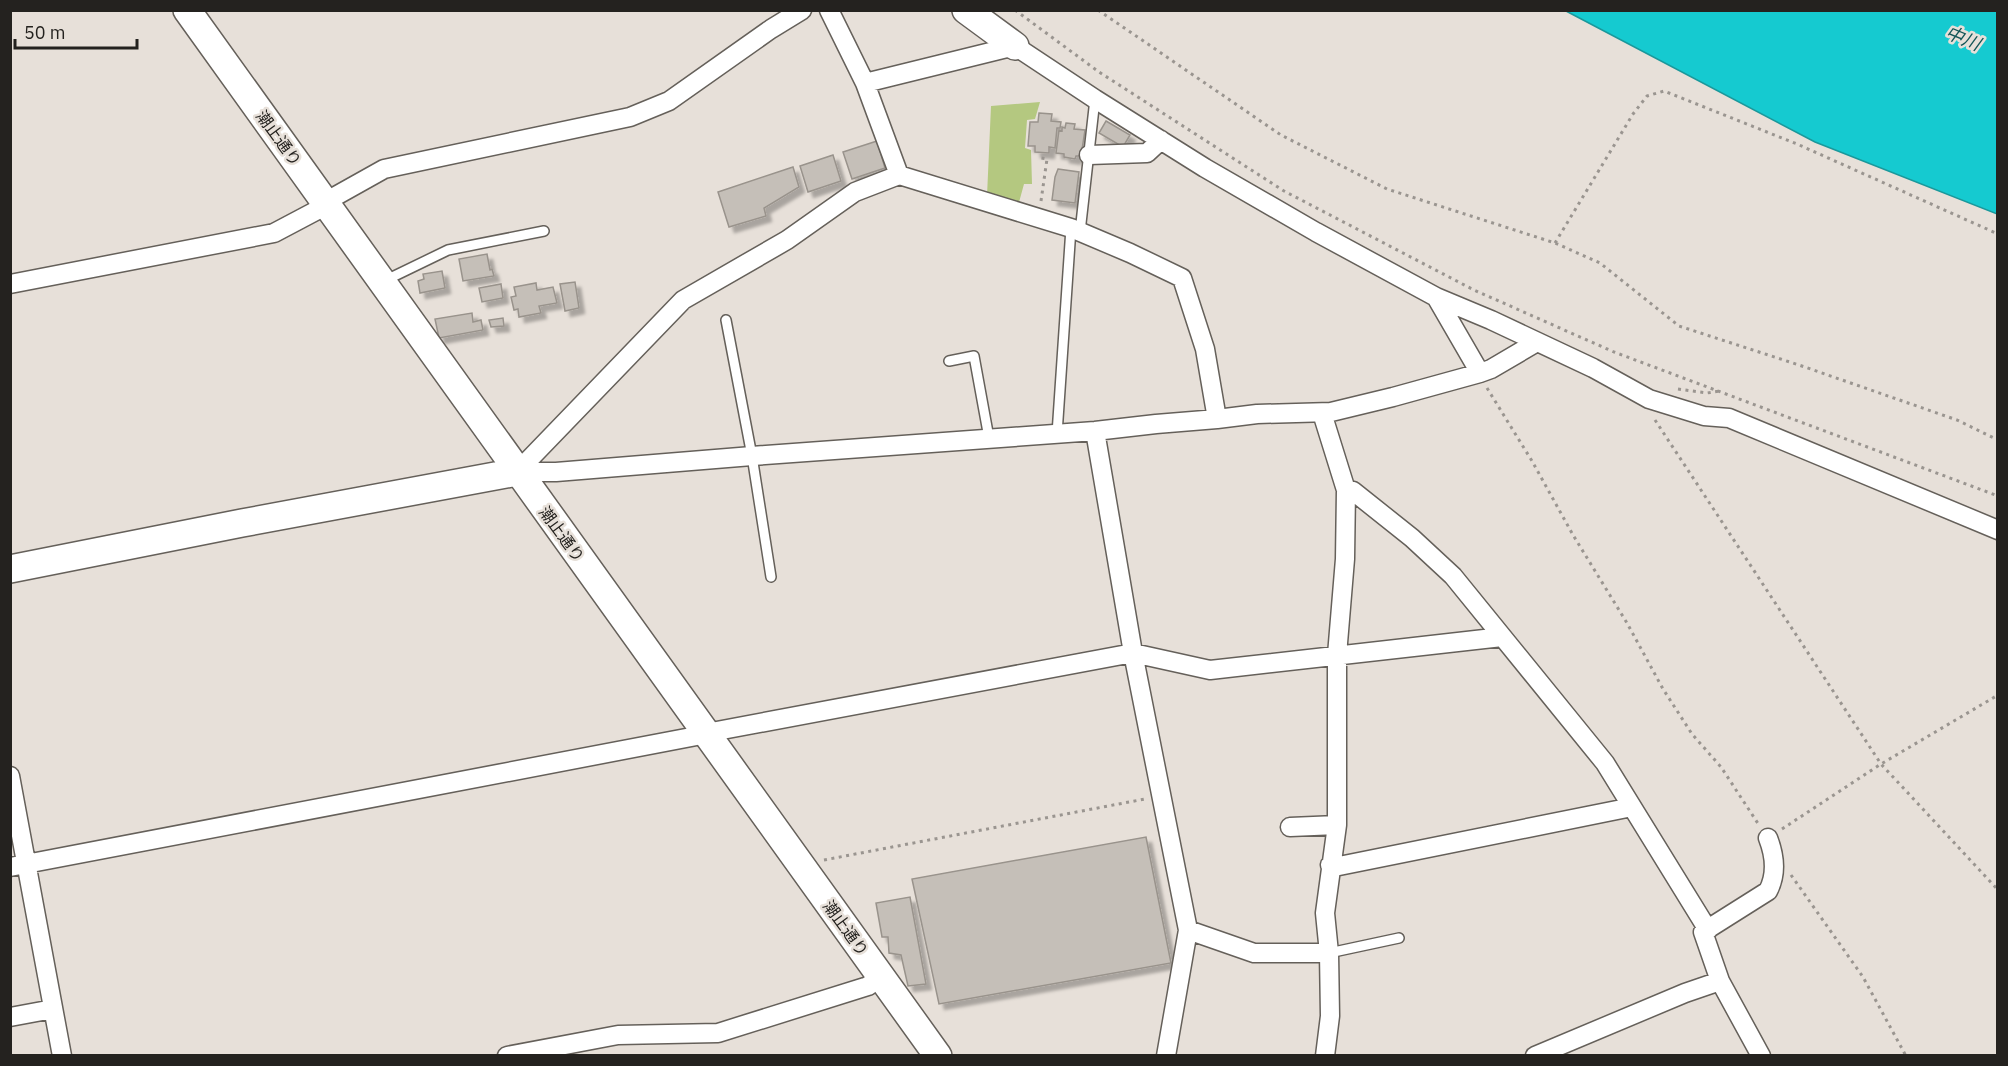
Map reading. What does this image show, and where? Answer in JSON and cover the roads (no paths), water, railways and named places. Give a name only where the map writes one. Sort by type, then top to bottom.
[{"type":"street","name":"潮止通り","points":[[187,10],[938,1056]]},
{"type":"street","points":[[10,284],[274,233],[384,169],[630,117],[669,101],[771,29],[802,10]]},
{"type":"street","points":[[829,10],[865,83],[899,175]]},
{"type":"street","points":[[966,10],[1015,46],[1161,140],[1306,226],[1436,297],[1593,368],[1649,399],[1704,416],[1729,418],[1998,530]]},
{"type":"street","points":[[865,83],[1015,46]]},
{"type":"street","points":[[1089,155],[1147,153],[1161,140]]},
{"type":"street","points":[[518,472],[683,300],[787,240],[855,192],[899,175],[1076,230],[1182,278],[1205,349],[1217,419]]},
{"type":"street","points":[[1436,297],[1480,373]]},
{"type":"street","points":[[10,569],[518,472],[556,472],[1057,434],[1257,414],[1322,413],[1393,397],[1480,373],[1537,342]]},
{"type":"street","points":[[1322,413],[1346,490],[1345,559],[1336,655],[1337,825],[1325,913],[1329,953],[1330,1016],[1325,1056]]},
{"type":"street","points":[[1095,431],[1133,653],[1188,930],[1166,1056]]},
{"type":"street","points":[[1346,490],[1353,491],[1412,538],[1452,576],[1605,763],[1707,930]]},
{"type":"street","points":[[19,865],[1133,653],[1210,670],[1502,637]]},
{"type":"street","points":[[10,776],[19,865],[62,1056]]},
{"type":"street","points":[[1330,865],[1351,863],[1632,807]]},
{"type":"street","points":[[1290,827],[1337,825]]},
{"type":"street","points":[[1761,1056],[1720,981],[1703,932],[1768,891],[1775,871],[1772,848],[1768,838]]},
{"type":"street","points":[[1188,930],[1254,953],[1329,953]]},
{"type":"street","points":[[507,1056],[580,1049],[618,1035],[718,1033],[868,986],[880,976]]},
{"type":"street","points":[[1535,1056],[1685,993],[1720,981]]},
{"type":"street","points":[[10,1017],[53,1008]]},
{"type":"lane","points":[[1057,434],[1076,230],[1089,155],[1095,99]]},
{"type":"lane","points":[[382,282],[448,250],[544,231]]},
{"type":"lane","points":[[726,320],[752,456],[771,578]]},
{"type":"lane","points":[[949,361],[974,356],[989,438]]},
{"type":"lane","points":[[1329,953],[1399,938]]},
{"type":"water","name":"中川","points":[[1566,11],[1997,11],[1997,214],[1815,142]]}]
